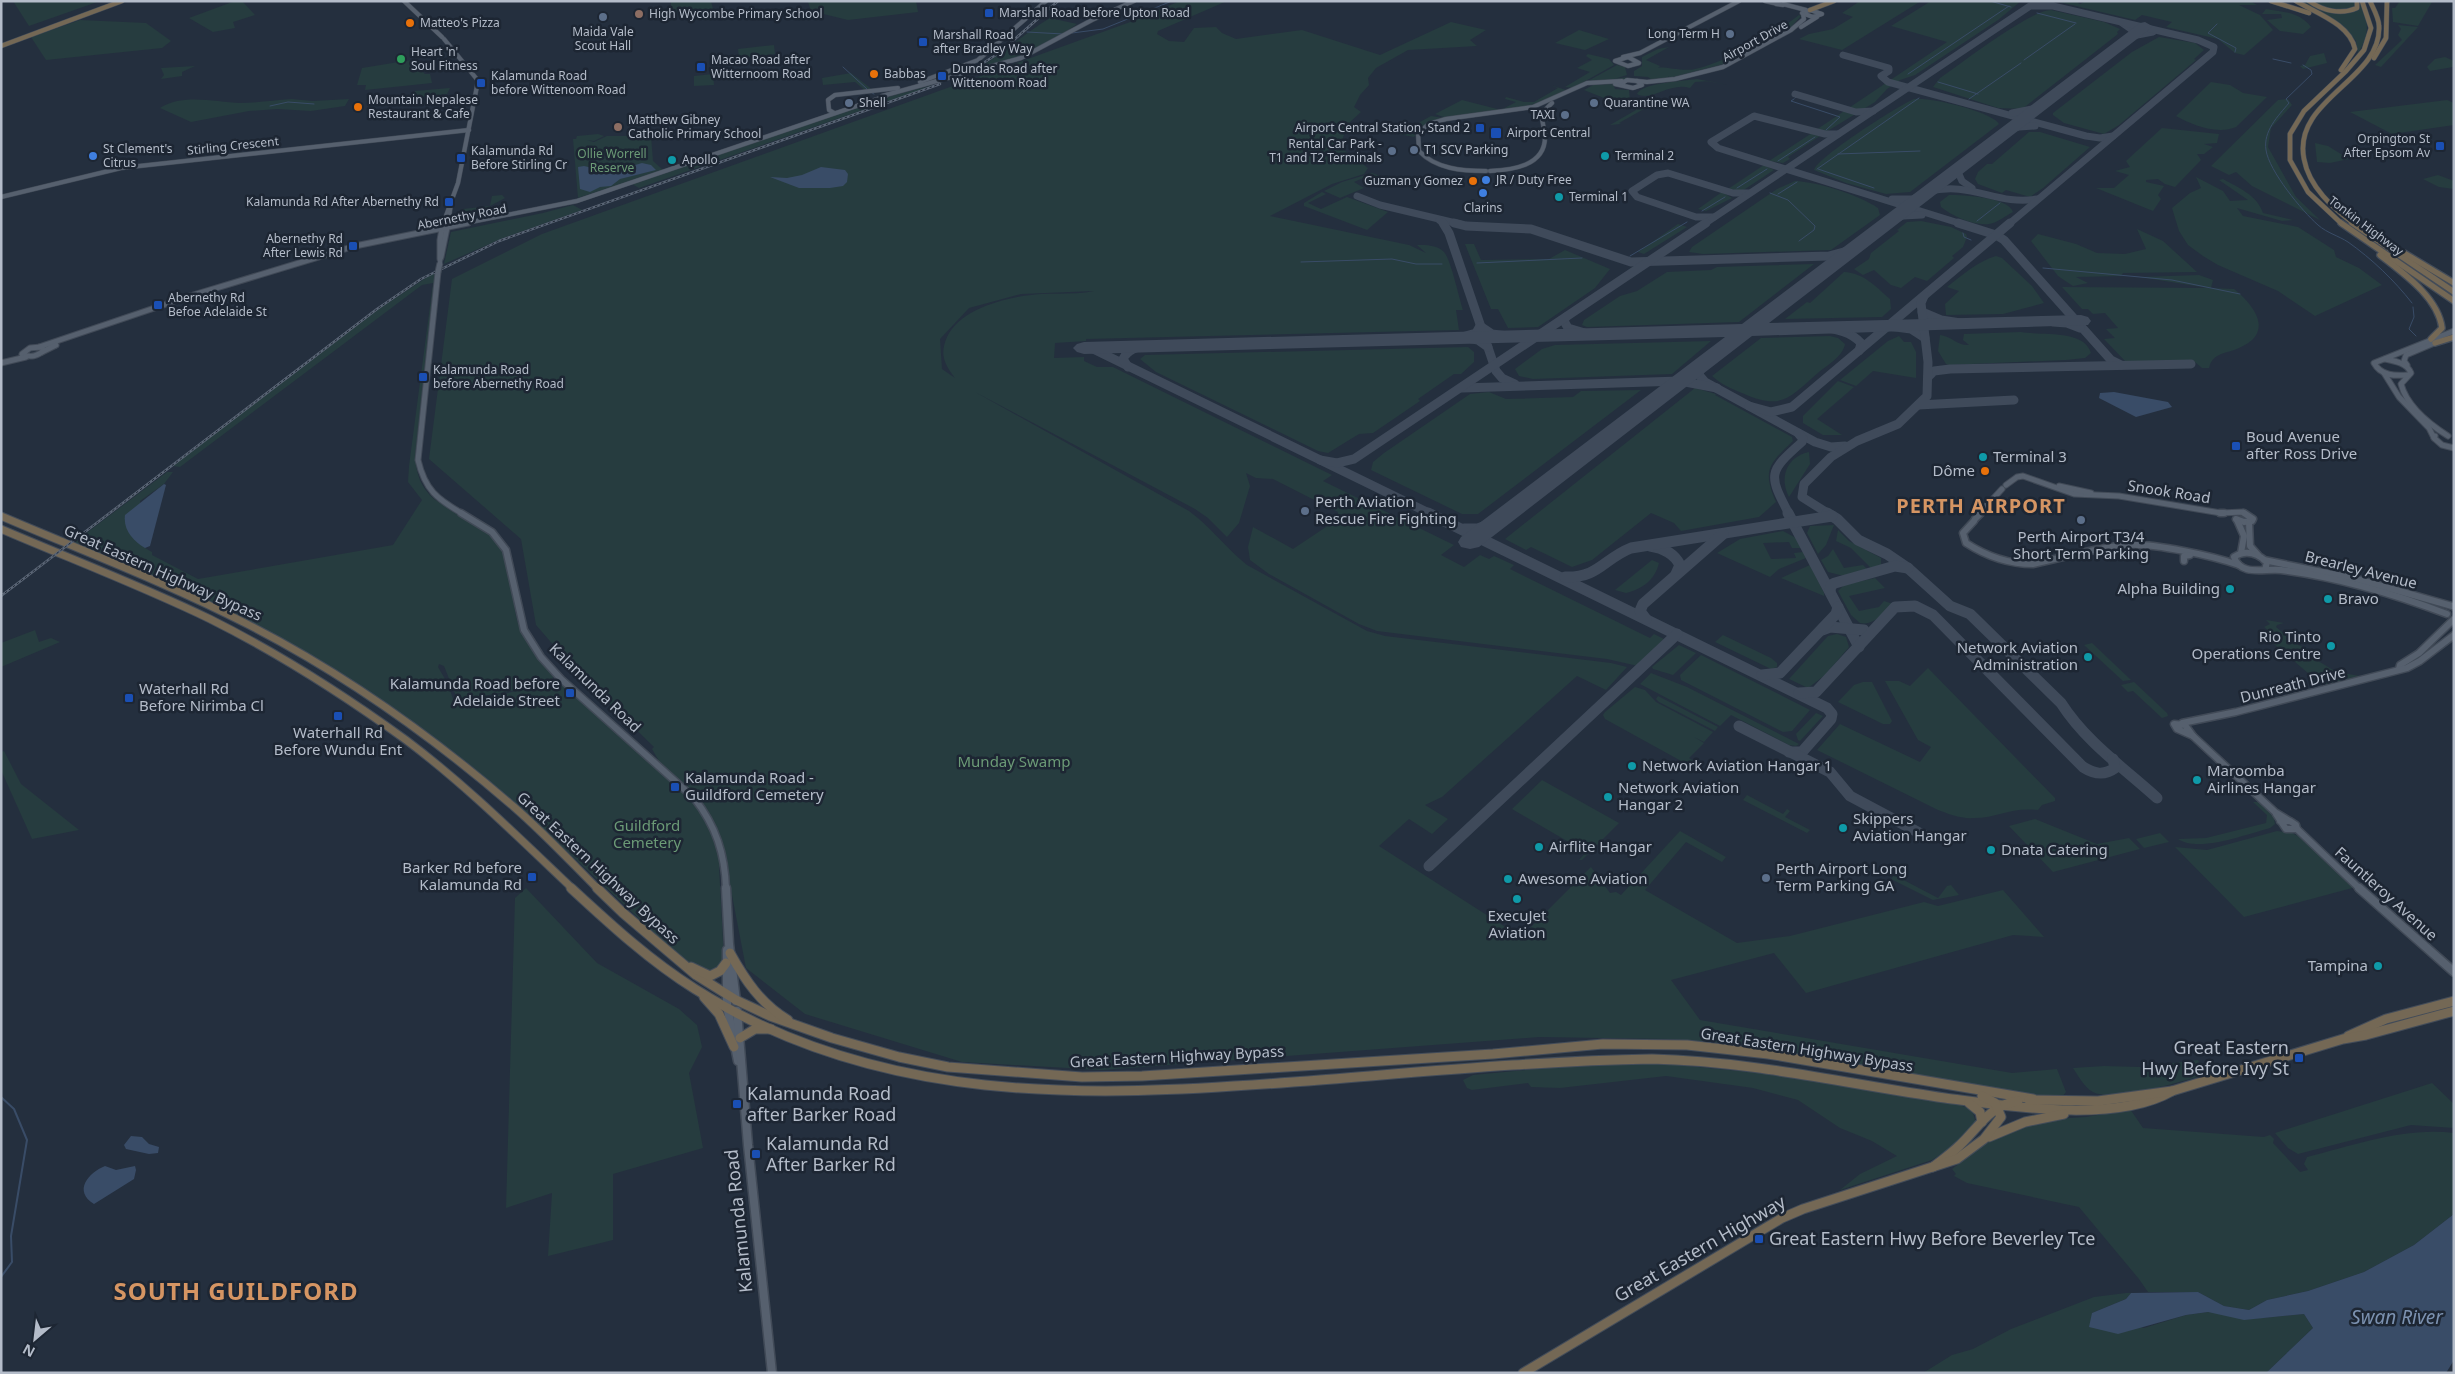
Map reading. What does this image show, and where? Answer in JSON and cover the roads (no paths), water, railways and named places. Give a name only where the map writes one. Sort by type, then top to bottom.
[{"type":"highway","points":[[1,44],[114,1]]},
{"type":"highway","points":[[1,44],[123,1]]},
{"type":"highway","points":[[1809,10],[1834,1]]},
{"type":"highway","points":[[1822,14],[1823,9],[1840,1]]},
{"type":"highway","points":[[2272,1],[2314,15],[2347,32]]},
{"type":"highway","points":[[2296,1],[2347,32],[2355,43],[2355,49],[2330,84]]},
{"type":"highway","points":[[2309,1],[2319,7],[2342,11],[2356,9],[2358,6],[2357,1]]},
{"type":"highway","name":"Tonkin Highway","points":[[2362,1],[2370,24],[2369,39],[2361,54],[2294,122],[2288,136],[2288,150],[2292,167],[2307,191],[2346,227],[2454,301]]},
{"type":"highway","name":"Tonkin Highway","points":[[2372,1],[2382,26],[2381,38],[2363,65],[2308,121],[2300,143],[2301,159],[2311,179],[2326,198],[2348,219],[2454,292]]},
{"type":"highway","points":[[2363,65],[2378,53],[2385,41],[2387,1]]},
{"type":"highway","points":[[2348,219],[2454,283]]},
{"type":"highway","points":[[2346,227],[2408,279],[2440,313],[2442,328],[2433,341]]},
{"type":"highway","points":[[2433,341],[2454,334]]},
{"type":"highway","name":"Great Eastern Highway Bypass","points":[[1,516],[248,624],[328,670],[426,736],[515,808],[623,914],[696,975],[736,1000],[770,1016],[807,1030],[899,1057],[948,1067],[1082,1077],[1142,1076],[1483,1054],[1603,1044],[1668,1045],[1768,1054],[1951,1087],[2033,1099]]},
{"type":"highway","name":"Great Eastern Highway Bypass","points":[[1,529],[234,632],[314,678],[413,745],[499,819],[632,942],[698,992],[773,1029],[852,1060],[944,1082],[1024,1092],[1083,1094],[1154,1092],[1418,1072],[1640,1059],[1692,1061],[1997,1106]]},
{"type":"highway","points":[[730,953],[750,988],[758,998],[782,1016],[807,1030]]},
{"type":"highway","points":[[673,957],[710,976],[720,971],[726,963]]},
{"type":"highway","points":[[698,992],[720,1015],[734,1047]]},
{"type":"highway","points":[[2343,1039],[2363,1027],[2404,1013],[2454,1001]]},
{"type":"highway","points":[[1997,1106],[2006,1102],[2033,1099],[2098,1101],[2172,1091],[2343,1039],[2366,1035],[2454,1011]]},
{"type":"highway","points":[[740,1038],[755,1029],[773,1029]]},
{"type":"highway","points":[[1951,1087],[1957,1091],[1991,1098],[1997,1106],[2084,1111]]},
{"type":"highway","points":[[1984,1139],[2008,1127],[2037,1117],[2160,1098],[2172,1091]]},
{"type":"highway","points":[[1965,1102],[1977,1108],[1981,1114],[1982,1122]]},
{"type":"highway","name":"Great Eastern Highway","points":[[1523,1373],[1782,1218],[1803,1209],[1958,1159],[1984,1139],[2001,1117],[1997,1106],[1953,1152],[1932,1167]]},
{"type":"main road","points":[[402,1],[473,74]]},
{"type":"main road","points":[[832,111],[828,100],[835,95],[899,88],[969,65],[986,54],[1046,1]]},
{"type":"main road","name":"Abernethy Road","points":[[1058,39],[1089,19],[1128,1]]},
{"type":"main road","name":"Abernethy Road","points":[[794,126],[832,111],[999,66],[1036,52],[1092,20],[1134,1]]},
{"type":"main road","points":[[1624,83],[1629,74],[1627,68],[1615,60],[1640,53],[1739,1]]},
{"type":"main road","points":[[1641,86],[1631,73],[1643,55],[1746,1]]},
{"type":"main road","points":[[1765,1],[1822,14]]},
{"type":"main road","points":[[1770,1],[1817,16]]},
{"type":"main road","name":"Airport Drive","points":[[1624,83],[1687,77],[1723,67],[1796,26],[1804,19],[1803,13],[1809,10]]},
{"type":"main road","name":"Airport Drive","points":[[1624,83],[1633,88],[1685,80],[1722,71],[1766,48],[1822,14]]},
{"type":"main road","points":[[440,39],[458,56],[478,81]]},
{"type":"main road","points":[[448,45],[451,50],[450,52]]},
{"type":"main road","points":[[458,56],[461,63]]},
{"type":"main road","points":[[1623,57],[1638,63]]},
{"type":"main road","points":[[1623,65],[1638,63]]},
{"type":"main road","name":"Kalamunda Road","points":[[475,105],[478,81]]},
{"type":"main road","name":"Kalamunda Road","points":[[440,261],[439,250],[475,105],[480,83],[478,81]]},
{"type":"main road","points":[[1624,83],[1587,83],[1533,107],[1443,120],[1427,125],[1418,133],[1419,151],[1427,159],[1454,168],[1488,171],[1520,167],[1530,163],[1538,155],[1545,139],[1541,115],[1549,105],[1588,86],[1605,83],[1624,83]]},
{"type":"main road","points":[[471,92],[476,96]]},
{"type":"main road","name":"Abernethy Road","points":[[1,362],[144,311],[255,275],[349,249],[422,232],[539,212],[577,201],[832,111]]},
{"type":"main road","name":"Stirling Crescent","points":[[1,197],[121,168],[469,130]]},
{"type":"main road","name":"Abernethy Road","points":[[349,249],[445,228]]},
{"type":"main road","name":"Kalamunda Road","points":[[445,228],[438,272],[418,460],[422,477],[430,491],[492,532],[506,550],[524,630],[547,664],[694,798],[708,813],[718,831],[723,851],[728,939],[738,1011],[740,1067],[772,1373]]},
{"type":"main road","name":"Abernethy Road","points":[[26,354],[42,352],[144,311]]},
{"type":"main road","points":[[2433,341],[2375,360],[2374,364],[2387,376],[2399,397],[2429,428],[2434,438],[2444,446],[2454,450]]},
{"type":"main road","points":[[2433,341],[2404,357],[2404,361],[2411,372],[2401,384],[2405,396],[2438,429],[2451,437]]},
{"type":"main road","points":[[39,347],[43,348],[42,352]]},
{"type":"main road","points":[[2382,359],[2396,361],[2408,366]]},
{"type":"main road","points":[[2382,371],[2396,376],[2408,375]]},
{"type":"main road","points":[[2434,438],[2440,435],[2451,437]]},
{"type":"main road","points":[[2094,495],[2057,487],[2021,476],[2004,487],[1963,533],[1966,542],[1983,554],[2026,564],[2127,545],[2206,556],[2239,565]]},
{"type":"main road","points":[[2057,487],[2094,495]]},
{"type":"main road","name":"Snook Road","points":[[2094,495],[2142,500],[2235,516],[2249,522]]},
{"type":"main road","points":[[2239,565],[2234,557],[2241,553],[2245,544],[2245,534],[2235,516],[2249,514],[2254,519],[2249,522],[2250,546],[2268,565],[2265,570]]},
{"type":"main road","name":"Brearley Avenue","points":[[2241,553],[2357,579],[2453,606]]},
{"type":"main road","points":[[2184,561],[2184,556],[2186,555],[2206,556]]},
{"type":"main road","name":"Brearley Avenue","points":[[2239,565],[2251,570],[2295,573],[2343,582],[2447,614]]},
{"type":"main road","points":[[2453,606],[2448,608],[2447,614],[2453,620]]},
{"type":"main road","name":"Dunreath Drive","points":[[2399,669],[2400,665],[2419,653],[2453,620]]},
{"type":"main road","name":"Dunreath Drive","points":[[2284,821],[2193,736],[2187,727],[2407,668],[2420,661],[2454,635]]},
{"type":"main road","name":"Fauntleroy Avenue","points":[[2284,821],[2282,827],[2294,830],[2305,839],[2451,971],[2454,977]]},
{"type":"main road","name":"Kalamunda Road","points":[[728,939],[726,963],[728,1006],[734,1047],[740,1067]]},
{"type":"water","points":[[642,163],[651,165],[656,170],[620,179],[611,186],[600,187],[590,192],[580,189],[578,167],[584,166],[611,172]]},
{"type":"water","points":[[821,167],[845,170],[848,174],[847,182],[843,186],[830,188],[799,188],[770,177],[787,178],[802,175]]},
{"type":"water","points":[[2114,392],[2168,402],[2172,407],[2136,417],[2099,398],[2100,393]]},
{"type":"water","points":[[164,484],[166,485],[150,546],[145,548],[127,530],[125,515]]},
{"type":"water","points":[[131,1136],[142,1137],[149,1144],[159,1147],[158,1153],[149,1154],[126,1149],[124,1145]]},
{"type":"water","points":[[105,1166],[116,1170],[135,1166],[134,1179],[94,1204],[84,1194],[85,1183],[93,1173]]},
{"type":"water","name":"Swan River","points":[[2454,1214],[2454,1360],[2446,1373],[2266,1373],[2313,1328],[2304,1314],[2244,1320],[2208,1312],[2186,1315],[2118,1334],[2089,1327],[2092,1313],[2126,1299],[2131,1293],[2198,1292],[2224,1306],[2249,1310],[2267,1300],[2308,1291],[2364,1272],[2414,1245]]},
{"type":"waterway","points":[[1072,33],[1103,29],[1172,1]]},
{"type":"waterway","points":[[1990,1],[2009,6]]},
{"type":"waterway","points":[[1908,74],[2009,6]]},
{"type":"waterway","points":[[2037,13],[2076,23]]},
{"type":"waterway","points":[[2024,60],[2075,24]]},
{"type":"waterway","points":[[2217,24],[2208,33],[2236,48],[2235,52]]},
{"type":"waterway","points":[[1027,32],[1063,34]]},
{"type":"waterway","points":[[2273,59],[2291,63]]},
{"type":"waterway","points":[[1977,94],[2021,63]]},
{"type":"waterway","points":[[2303,65],[2311,70],[2312,74],[2286,99],[2289,103],[2269,130],[2266,143],[2268,159],[2287,190],[2311,219],[2322,228],[2348,242],[2366,255],[2412,303]]},
{"type":"waterway","points":[[843,67],[867,89]]},
{"type":"waterway","points":[[1938,82],[1977,94]]},
{"type":"waterway","points":[[1969,99],[1977,94]]},
{"type":"waterway","points":[[1839,154],[1919,98]]},
{"type":"waterway","points":[[1794,99],[1791,101],[1840,117],[1826,130]]},
{"type":"waterway","points":[[270,106],[288,102],[314,104]]},
{"type":"waterway","points":[[1778,161],[1815,137]]},
{"type":"waterway","points":[[1839,154],[1920,151]]},
{"type":"waterway","points":[[1817,169],[1839,154]]},
{"type":"waterway","points":[[1737,188],[1767,169]]},
{"type":"waterway","points":[[1818,169],[1874,188]]},
{"type":"waterway","points":[[1778,194],[1797,182]]},
{"type":"waterway","points":[[1770,193],[1788,200],[1815,226],[1814,230],[1799,241]]},
{"type":"waterway","points":[[1702,211],[1725,197]]},
{"type":"waterway","points":[[1977,221],[2000,203]]},
{"type":"waterway","points":[[1630,256],[1687,222]]},
{"type":"waterway","points":[[1963,233],[1964,237],[1971,240]]},
{"type":"waterway","points":[[1477,263],[1582,258]]},
{"type":"waterway","points":[[1301,262],[1392,259],[1416,264],[1442,264]]},
{"type":"waterway","points":[[2043,268],[2172,280],[2240,294]]},
{"type":"waterway","points":[[2413,307],[2414,317],[2409,329],[2416,336]]},
{"type":"waterway","points":[[1,1097],[14,1109],[27,1140],[11,1236],[12,1262],[1,1277]]},
{"type":"railway","points":[[969,72],[999,53],[1058,1]]},
{"type":"railway","points":[[1,596],[377,309],[421,279],[499,241],[940,84]]},
{"type":"place","name":"Marshall Road before Upton Road","points":[[989,13]]},
{"type":"place","name":"High Wycombe Primary School","points":[[639,14]]},
{"type":"place","name":"Maida Vale Scout Hall","points":[[603,17]]},
{"type":"place","name":"Matteo's Pizza","points":[[410,23]]},
{"type":"place","name":"Long Term H","points":[[1730,34]]},
{"type":"place","name":"Marshall Road after Bradley Way","points":[[923,42]]},
{"type":"place","name":"Heart 'n' Soul Fitness","points":[[401,59]]},
{"type":"place","name":"Macao Road after Witternoom Road","points":[[701,67]]},
{"type":"place","name":"Babbas","points":[[874,74]]},
{"type":"place","name":"Dundas Road after Wittenoom Road","points":[[942,76]]},
{"type":"place","name":"Kalamunda Road before Wittenoom Road","points":[[481,83]]},
{"type":"place","name":"Shell","points":[[849,103]]},
{"type":"place","name":"Quarantine WA","points":[[1594,103]]},
{"type":"place","name":"Mountain Nepalese Restaurant & Cafe","points":[[358,107]]},
{"type":"place","name":"TAXI","points":[[1565,115]]},
{"type":"place","name":"Matthew Gibney Catholic Primary School","points":[[618,127]]},
{"type":"place","name":"Airport Central Station, Stand 2","points":[[1480,128]]},
{"type":"place","name":"Airport Central","points":[[1496,133]]},
{"type":"place","name":"Orpington St After Epsom Av","points":[[2440,146]]},
{"type":"place","name":"T1 SCV Parking","points":[[1414,150]]},
{"type":"place","name":"Rental Car Park - T1 and T2 Terminals","points":[[1392,151]]},
{"type":"place","name":"St Clement's Citrus","points":[[93,156]]},
{"type":"place","name":"Terminal 2","points":[[1605,156]]},
{"type":"place","name":"Kalamunda Rd Before Stirling Cr","points":[[461,158]]},
{"type":"place","name":"Apollo","points":[[672,160]]},
{"type":"place","name":"JR / Duty Free","points":[[1486,180]]},
{"type":"place","name":"Guzman y Gomez","points":[[1473,181]]},
{"type":"place","name":"Clarins","points":[[1483,193]]},
{"type":"place","name":"Terminal 1","points":[[1559,197]]},
{"type":"place","name":"Kalamunda Rd After Abernethy Rd","points":[[449,202]]},
{"type":"place","name":"Abernethy Rd After Lewis Rd","points":[[353,246]]},
{"type":"place","name":"Abernethy Rd Befoe Adelaide St","points":[[158,305]]},
{"type":"place","name":"Kalamunda Road before Abernethy Road","points":[[423,377]]},
{"type":"place","name":"Boud Avenue after Ross Drive","points":[[2236,446]]},
{"type":"place","name":"Terminal 3","points":[[1983,457]]},
{"type":"place","name":"Dôme","points":[[1985,471]]},
{"type":"place","name":"Perth Aviation Rescue Fire Fighting","points":[[1305,511]]},
{"type":"place","name":"Perth Airport T3/4 Short Term Parking","points":[[2081,520]]},
{"type":"place","name":"Alpha Building","points":[[2230,589]]},
{"type":"place","name":"Bravo","points":[[2328,599]]},
{"type":"place","name":"Rio Tinto Operations Centre","points":[[2331,646]]},
{"type":"place","name":"Network Aviation Administration","points":[[2088,657]]},
{"type":"place","name":"Kalamunda Road before Adelaide Street","points":[[570,693]]},
{"type":"place","name":"Waterhall Rd Before Nirimba Cl","points":[[129,698]]},
{"type":"place","name":"Waterhall Rd Before Wundu Ent","points":[[338,716]]},
{"type":"place","name":"Network Aviation Hangar 1","points":[[1632,766]]},
{"type":"place","name":"Maroomba Airlines Hangar","points":[[2197,780]]},
{"type":"place","name":"Kalamunda Road - Guildford Cemetery","points":[[675,787]]},
{"type":"place","name":"Network Aviation Hangar 2","points":[[1608,797]]},
{"type":"place","name":"Skippers Aviation Hangar","points":[[1843,828]]},
{"type":"place","name":"Airflite Hangar","points":[[1539,847]]},
{"type":"place","name":"Dnata Catering","points":[[1991,850]]},
{"type":"place","name":"Barker Rd before Kalamunda Rd","points":[[532,877]]},
{"type":"place","name":"Perth Airport Long Term Parking GA","points":[[1766,878]]},
{"type":"place","name":"Awesome Aviation","points":[[1508,879]]},
{"type":"place","name":"ExecuJet Aviation","points":[[1517,899]]},
{"type":"place","name":"Tampina","points":[[2378,966]]},
{"type":"place","name":"Great Eastern Hwy Before Ivy St","points":[[2299,1058]]},
{"type":"place","name":"Kalamunda Road after Barker Road","points":[[737,1104]]},
{"type":"place","name":"Kalamunda Rd After Barker Rd","points":[[756,1154]]},
{"type":"place","name":"Great Eastern Hwy Before Beverley Tce","points":[[1759,1239]]},
{"type":"district","name":"PERTH AIRPORT","points":[[1981,506]]},
{"type":"district","name":"SOUTH GUILDFORD","points":[[236,1292]]},
{"type":"park label","name":"Ollie Worrell Reserve","points":[[612,161]]},
{"type":"park label","name":"Munday Swamp","points":[[1014,762]]},
{"type":"park label","name":"Guildford Cemetery","points":[[647,834]]}]
